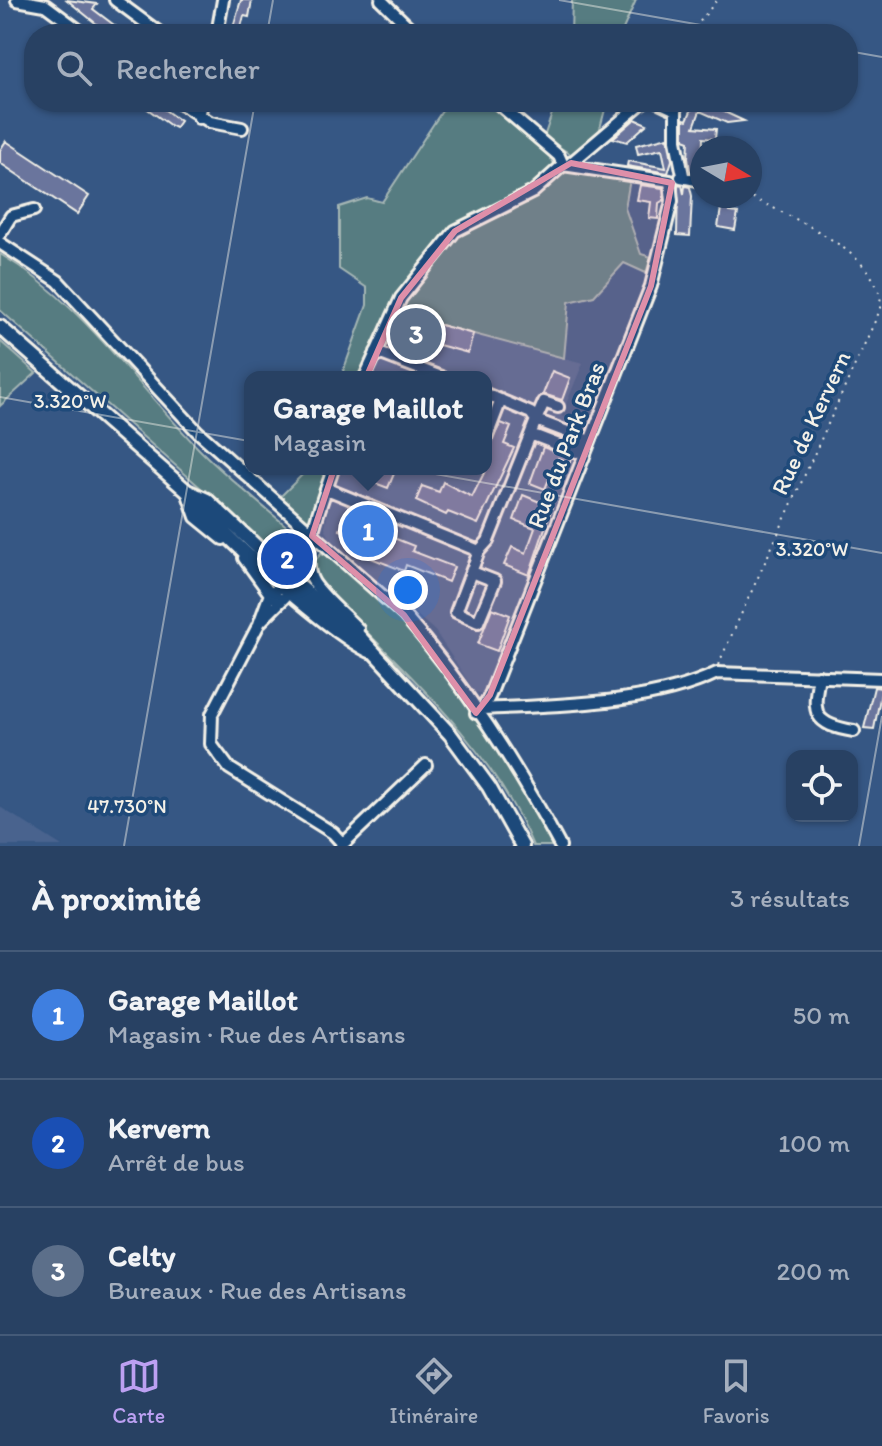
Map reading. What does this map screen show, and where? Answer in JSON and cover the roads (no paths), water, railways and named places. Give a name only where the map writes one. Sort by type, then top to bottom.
[{"type":"main road","points":[[0,327],[187,491],[200,511],[353,643],[370,651],[450,734],[489,787],[522,846]]},
{"type":"street","points":[[17,0],[45,5],[71,24]]},
{"type":"street","points":[[115,0],[147,24]]},
{"type":"street","points":[[219,24],[223,0]]},
{"type":"street","points":[[381,0],[406,24]]},
{"type":"street","points":[[191,112],[199,118],[242,128]]},
{"type":"street","points":[[199,118],[200,112]]},
{"type":"street","points":[[508,112],[567,164],[672,183],[683,175]]},
{"type":"street","points":[[368,371],[401,298],[455,231],[533,192],[631,112]]},
{"type":"street","points":[[676,112],[676,140],[683,175]]},
{"type":"street","points":[[683,175],[690,177]]},
{"type":"street","name":"Rue du Park Bras","points":[[480,711],[651,286],[672,201],[672,183]]},
{"type":"street","points":[[0,234],[11,216],[34,210]]},
{"type":"street","points":[[0,243],[58,281],[197,431],[244,474]]},
{"type":"street","points":[[376,352],[425,371]]},
{"type":"street","points":[[492,396],[531,413],[536,420],[583,438],[577,452],[533,435]]},
{"type":"street","points":[[492,423],[501,400]]},
{"type":"street","points":[[472,572],[495,581],[478,622],[456,612],[479,551],[488,541],[533,435],[544,402],[558,407]]},
{"type":"street","points":[[245,475],[404,615],[432,647],[480,711],[560,846]]},
{"type":"street","points":[[331,475],[312,536],[308,571],[314,584],[365,636],[370,651]]},
{"type":"street","points":[[327,489],[479,551]]},
{"type":"street","points":[[187,491],[196,517],[249,563],[270,594]]},
{"type":"street","points":[[259,624],[287,587],[290,572],[312,536]]},
{"type":"street","points":[[308,571],[287,587],[270,594],[259,624],[212,714],[211,744],[229,768],[333,833],[342,845],[426,765]]},
{"type":"street","points":[[480,711],[638,696],[691,684],[717,673],[882,679]]},
{"type":"street","points":[[819,676],[814,705],[819,718],[833,728],[854,731]]},
{"type":"place","name":"Celty","points":[[416,334]]},
{"type":"place","name":"Garage Maillot","points":[[368,531]]},
{"type":"place","name":"Kervern","points":[[287,559]]}]
